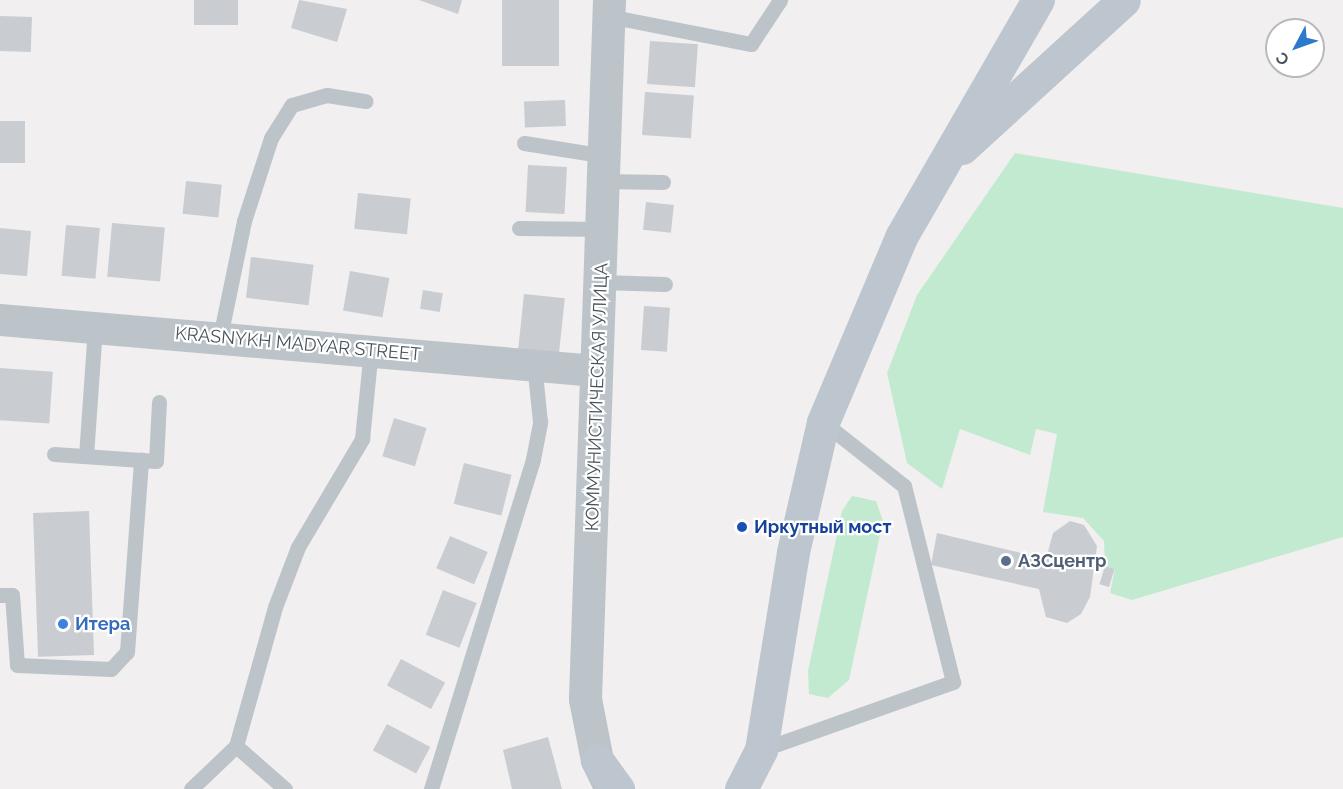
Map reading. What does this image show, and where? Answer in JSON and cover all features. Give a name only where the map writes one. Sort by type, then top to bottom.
[{"type":"main road","points":[[757,789],[760,750],[793,552],[823,422],[861,326],[936,171],[1038,0]]},
{"type":"main road","points":[[936,171],[1124,0]]},
{"type":"main road","points":[[741,789],[760,750]]},
{"type":"main road","points":[[597,760],[618,789]]},
{"type":"street","name":"КОММУНИСТИЧЕСКАЯ УЛИЦА","points":[[609,8],[585,699],[597,760],[611,789]]},
{"type":"street","name":"KRASNYKH MADYAR STREET","points":[[0,320],[371,349],[596,370]]},
{"type":"lane","points":[[609,8],[751,44],[780,0]]},
{"type":"lane","points":[[220,337],[244,220],[271,138],[292,105],[327,95],[366,101]]},
{"type":"lane","points":[[524,143],[604,168],[663,182]]},
{"type":"lane","points":[[519,228],[603,229]]},
{"type":"lane","points":[[600,282],[665,284]]},
{"type":"lane","points":[[86,456],[95,327]]},
{"type":"lane","points":[[191,789],[236,746],[275,607],[298,547],[362,439],[371,349]]},
{"type":"lane","points":[[431,789],[533,459],[540,422],[534,363]]},
{"type":"lane","points":[[54,454],[156,461],[159,402]]},
{"type":"lane","points":[[760,750],[953,682],[904,486],[823,422]]},
{"type":"lane","points":[[0,595],[12,595],[17,664],[111,669],[127,652],[141,460]]},
{"type":"lane","points":[[236,746],[285,789]]},
{"type":"green space","points":[[1015,153],[1343,208],[1343,537],[1132,600],[1110,593],[1115,569],[1105,566],[1104,541],[1083,518],[1043,512],[1057,434],[1036,429],[1030,455],[960,429],[942,489],[907,463],[887,373],[917,295]]},
{"type":"green space","points":[[852,496],[876,501],[883,521],[849,680],[828,698],[809,694],[808,671],[842,511]]},
{"type":"building","points":[[194,0],[238,0],[238,25],[194,25]]},
{"type":"building","points":[[299,0],[347,9],[337,42],[291,28]]},
{"type":"building","points":[[419,0],[462,0],[458,14]]},
{"type":"building","points":[[502,0],[559,0],[559,66],[502,66]]},
{"type":"building","points":[[0,16],[32,17],[31,52],[0,51]]},
{"type":"building","points":[[650,41],[698,44],[695,87],[647,84]]},
{"type":"building","points":[[645,92],[694,95],[691,138],[642,135]]},
{"type":"building","points":[[565,100],[566,126],[525,127],[524,101]]},
{"type":"building","points":[[0,121],[25,121],[25,163],[0,163]]},
{"type":"building","points":[[528,165],[567,167],[564,214],[526,212]]},
{"type":"building","points":[[186,181],[222,185],[218,218],[183,214]]},
{"type":"building","points":[[358,193],[411,199],[407,234],[354,229]]},
{"type":"building","points":[[646,202],[674,205],[671,233],[643,230]]},
{"type":"building","points":[[112,223],[165,228],[160,281],[107,277]]},
{"type":"building","points":[[66,225],[100,228],[95,279],[62,276]]},
{"type":"building","points":[[0,228],[31,231],[27,276],[0,274]]},
{"type":"building","points":[[251,257],[314,265],[309,305],[246,298]]},
{"type":"building","points":[[350,271],[389,278],[382,317],[343,310]]},
{"type":"building","points":[[423,290],[443,293],[440,312],[420,309]]},
{"type":"building","points":[[524,294],[565,298],[559,354],[518,350]]},
{"type":"building","points":[[644,306],[670,308],[667,352],[641,350]]},
{"type":"building","points":[[0,368],[53,372],[49,424],[0,420]]},
{"type":"building","points":[[394,418],[427,428],[415,466],[382,456]]},
{"type":"building","points":[[464,463],[512,475],[501,516],[454,504]]},
{"type":"building","points":[[89,511],[94,655],[38,657],[33,513]]},
{"type":"building","points":[[1070,521],[1084,525],[1097,546],[1090,597],[1081,614],[1067,623],[1046,617],[1039,589],[931,565],[937,533],[1046,559],[1053,533]]},
{"type":"building","points":[[450,536],[488,552],[474,584],[436,568]]},
{"type":"building","points":[[1105,566],[1115,569],[1109,587],[1099,584]]},
{"type":"building","points":[[443,590],[477,603],[459,648],[426,635]]},
{"type":"building","points":[[401,659],[445,682],[431,709],[387,685]]},
{"type":"building","points":[[387,724],[430,747],[416,773],[373,750]]},
{"type":"building","points":[[548,737],[562,789],[512,789],[503,750]]},
{"type":"place","name":"Иркутный мост","points":[[742,527]]},
{"type":"place","name":"АЗСцентр","points":[[1006,561]]},
{"type":"place","name":"Итера","points":[[63,624]]}]
